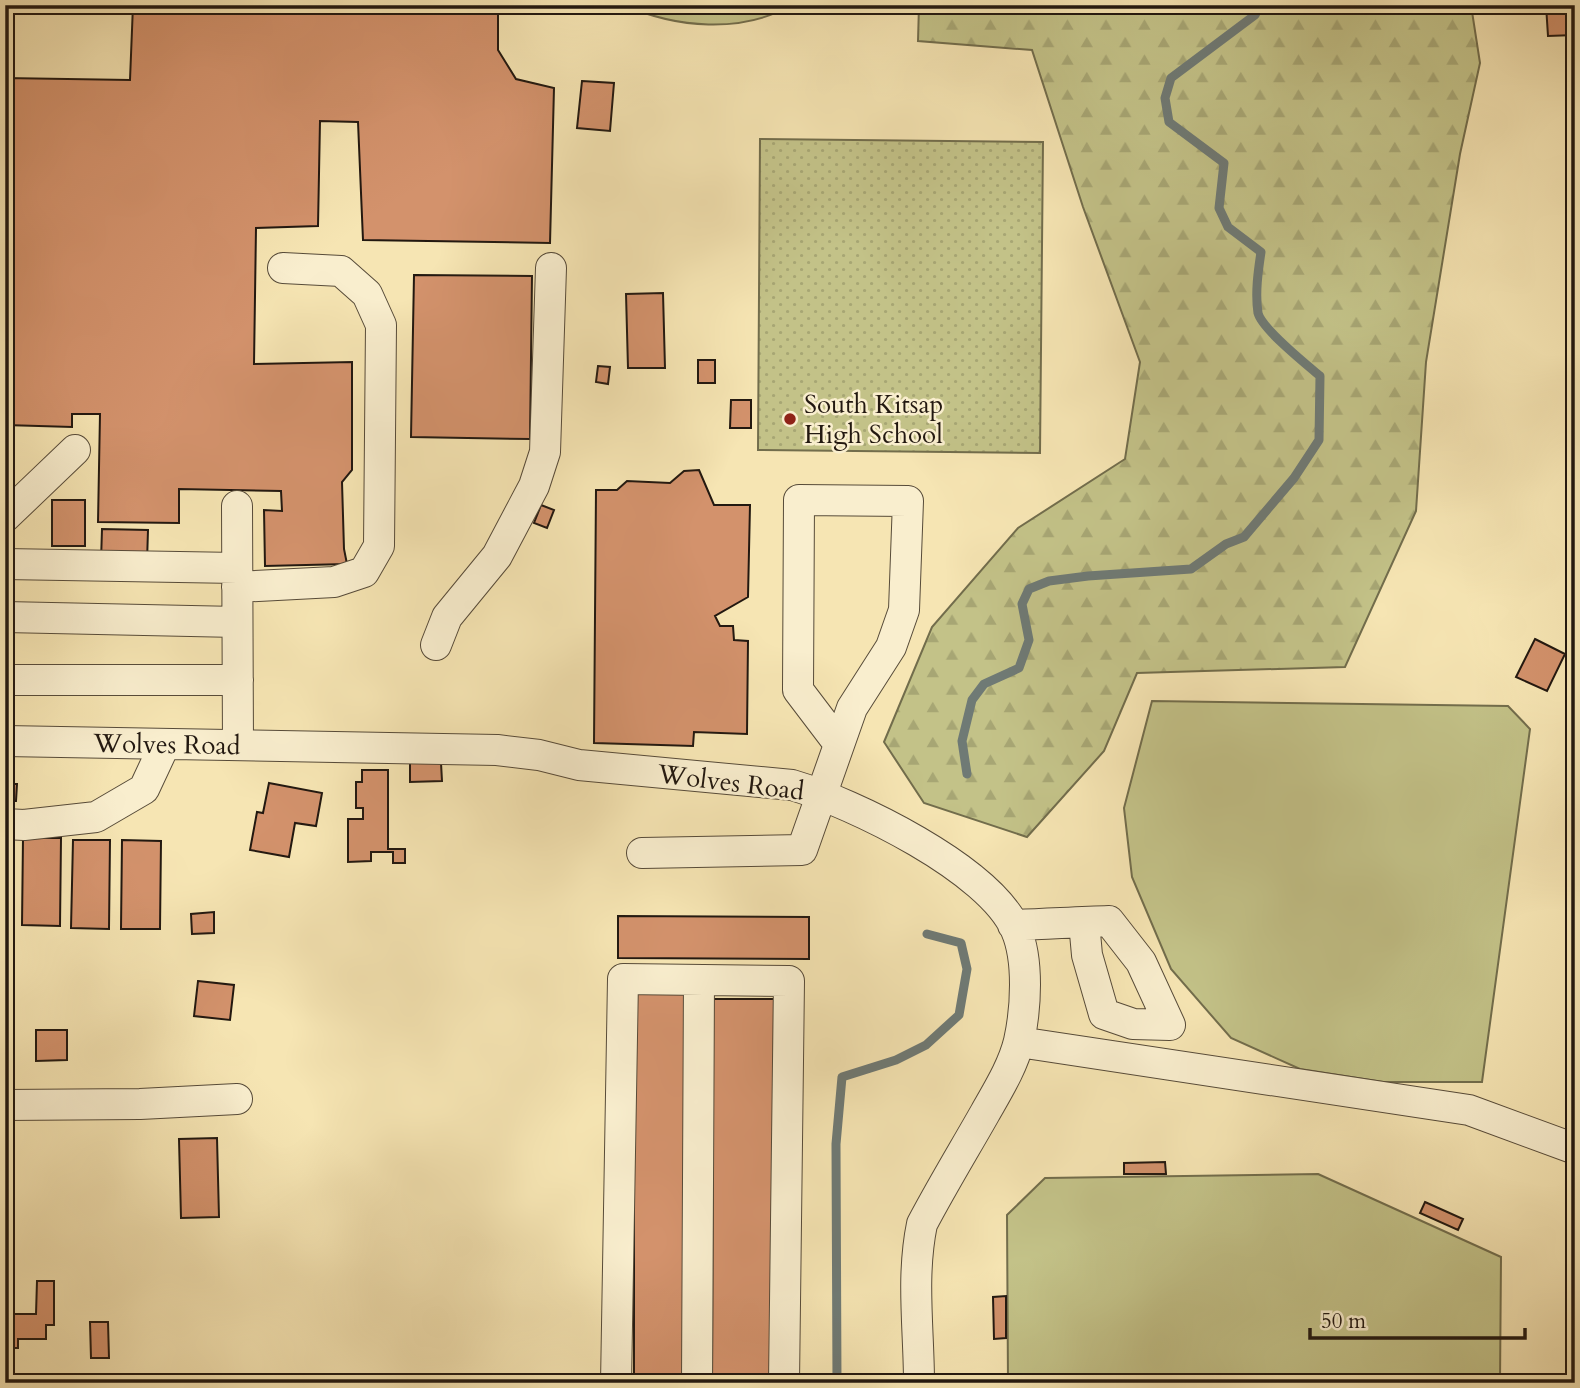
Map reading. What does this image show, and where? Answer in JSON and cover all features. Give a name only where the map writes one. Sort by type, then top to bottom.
[{"type":"street","points":[[5,564],[334,582],[365,572],[379,546],[381,326],[367,294],[341,271],[283,268]]},
{"type":"street","points":[[436,645],[447,617],[497,556],[534,486],[545,452],[551,268]]},
{"type":"street","points":[[5,517],[75,450]]},
{"type":"street","points":[[642,853],[802,850],[852,708],[891,647],[904,610],[908,501],[799,500],[798,690],[839,744]]},
{"type":"street","points":[[237,506],[238,745]]},
{"type":"street","points":[[5,618],[237,622]]},
{"type":"street","points":[[5,680],[238,680]]},
{"type":"street","name":"Wolves Road","points":[[5,741],[497,750],[539,755],[579,765],[792,785],[822,794],[900,831],[971,878],[1004,909],[1013,925],[1022,951],[1025,1002],[1018,1042],[1004,1078],[922,1224],[917,1246],[915,1294],[919,1383]]},
{"type":"street","points":[[5,824],[24,825],[96,817],[144,789],[165,744]]},
{"type":"street","points":[[1013,925],[1084,922]]},
{"type":"street","points":[[616,1383],[623,979],[789,981],[784,1383]]},
{"type":"street","points":[[697,1383],[699,980]]},
{"type":"street","points":[[1018,1042],[1469,1110],[1575,1149]]},
{"type":"street","points":[[5,1105],[140,1104],[237,1099]]},
{"type":"green space","points":[[624,5],[792,5],[752,20],[708,24],[665,19]]},
{"type":"green space","points":[[919,5],[1471,5],[1480,63],[1460,154],[1426,362],[1416,511],[1345,667],[1137,673],[1104,751],[1027,837],[924,803],[884,742],[932,627],[1018,528],[1125,459],[1140,362],[1083,207],[1032,50],[918,41]]},
{"type":"green space","points":[[760,139],[1043,142],[1040,453],[758,450]]},
{"type":"green space","points":[[1152,701],[1508,706],[1530,729],[1482,1082],[1383,1082],[1300,1069],[1231,1038],[1171,969],[1132,877],[1124,808]]},
{"type":"green space","points":[[1318,1174],[1501,1257],[1500,1383],[1008,1383],[1007,1215],[1045,1178]]},
{"type":"building","points":[[133,5],[498,5],[498,50],[516,79],[554,88],[550,243],[363,240],[358,122],[320,121],[318,226],[256,228],[254,364],[352,362],[352,470],[342,482],[347,564],[265,566],[264,510],[282,511],[281,491],[179,489],[179,523],[98,522],[100,414],[72,414],[72,427],[5,425],[5,78],[130,80]]},
{"type":"building","points":[[1546,5],[1575,5],[1575,35],[1548,36]]},
{"type":"building","points":[[582,81],[614,83],[610,131],[577,128]]},
{"type":"building","points":[[414,275],[532,276],[530,439],[411,437]]},
{"type":"building","points":[[663,293],[665,368],[628,368],[626,294]]},
{"type":"building","points":[[698,360],[715,360],[715,383],[698,383]]},
{"type":"building","points":[[598,366],[610,367],[608,384],[596,382]]},
{"type":"building","points":[[731,400],[751,400],[751,428],[730,428]]},
{"type":"building","points":[[699,470],[714,505],[750,505],[748,597],[715,616],[720,626],[733,626],[734,640],[748,641],[747,734],[694,732],[693,746],[594,743],[596,490],[617,490],[627,481],[670,483],[684,471]]},
{"type":"building","points":[[52,500],[85,500],[85,546],[52,546]]},
{"type":"building","points":[[541,505],[554,510],[547,528],[534,523]]},
{"type":"building","points":[[102,529],[148,530],[147,562],[101,561]]},
{"type":"building","points":[[1535,639],[1565,654],[1547,691],[1516,677]]},
{"type":"building","points":[[410,763],[441,763],[442,781],[410,782]]},
{"type":"building","points":[[362,770],[388,770],[388,849],[405,849],[405,863],[393,863],[393,852],[371,852],[371,861],[348,862],[348,819],[363,819],[363,808],[356,808],[356,782],[362,782]]},
{"type":"building","points":[[269,783],[322,793],[316,826],[295,823],[289,857],[250,850],[257,812],[263,813]]},
{"type":"building","points":[[5,784],[17,784],[16,801],[5,801]]},
{"type":"building","points":[[23,838],[61,838],[60,926],[22,925]]},
{"type":"building","points":[[73,840],[110,840],[109,929],[71,928]]},
{"type":"building","points":[[122,840],[161,841],[160,929],[121,929]]},
{"type":"building","points":[[214,912],[214,933],[192,934],[191,914]]},
{"type":"building","points":[[618,916],[809,917],[809,959],[618,958]]},
{"type":"building","points":[[198,981],[234,985],[230,1020],[194,1016]]},
{"type":"building","points":[[634,993],[686,993],[687,1383],[634,1383]]},
{"type":"building","points":[[713,999],[774,999],[773,1383],[712,1383]]},
{"type":"building","points":[[36,1030],[67,1030],[67,1060],[36,1061]]},
{"type":"building","points":[[217,1138],[219,1217],[181,1218],[179,1139]]},
{"type":"building","points":[[1165,1162],[1166,1174],[1124,1174],[1124,1163]]},
{"type":"building","points":[[1425,1202],[1463,1219],[1458,1230],[1420,1213]]},
{"type":"building","points":[[37,1281],[54,1281],[54,1325],[46,1325],[46,1339],[18,1339],[18,1348],[5,1348],[5,1308],[12,1308],[12,1314],[36,1314]]},
{"type":"building","points":[[1006,1296],[1006,1338],[994,1339],[993,1297]]},
{"type":"building","points":[[90,1322],[108,1322],[109,1358],[91,1358]]},
{"type":"waterway","points":[[967,774],[962,741],[972,700],[984,684],[1019,668],[1029,640],[1022,604],[1029,589],[1049,581],[1088,576],[1191,569],[1226,544],[1244,537],[1294,478],[1319,440],[1320,376],[1285,346],[1261,320],[1257,298],[1261,252],[1228,227],[1219,208],[1224,163],[1169,122],[1165,98],[1171,78],[1255,15],[1260,5]]},
{"type":"waterway","points":[[837,1383],[836,1144],[842,1077],[896,1060],[926,1045],[959,1015],[967,969],[961,943],[927,934]]},
{"type":"place","name":"South Kitsap High School","points":[[790,419]]}]
